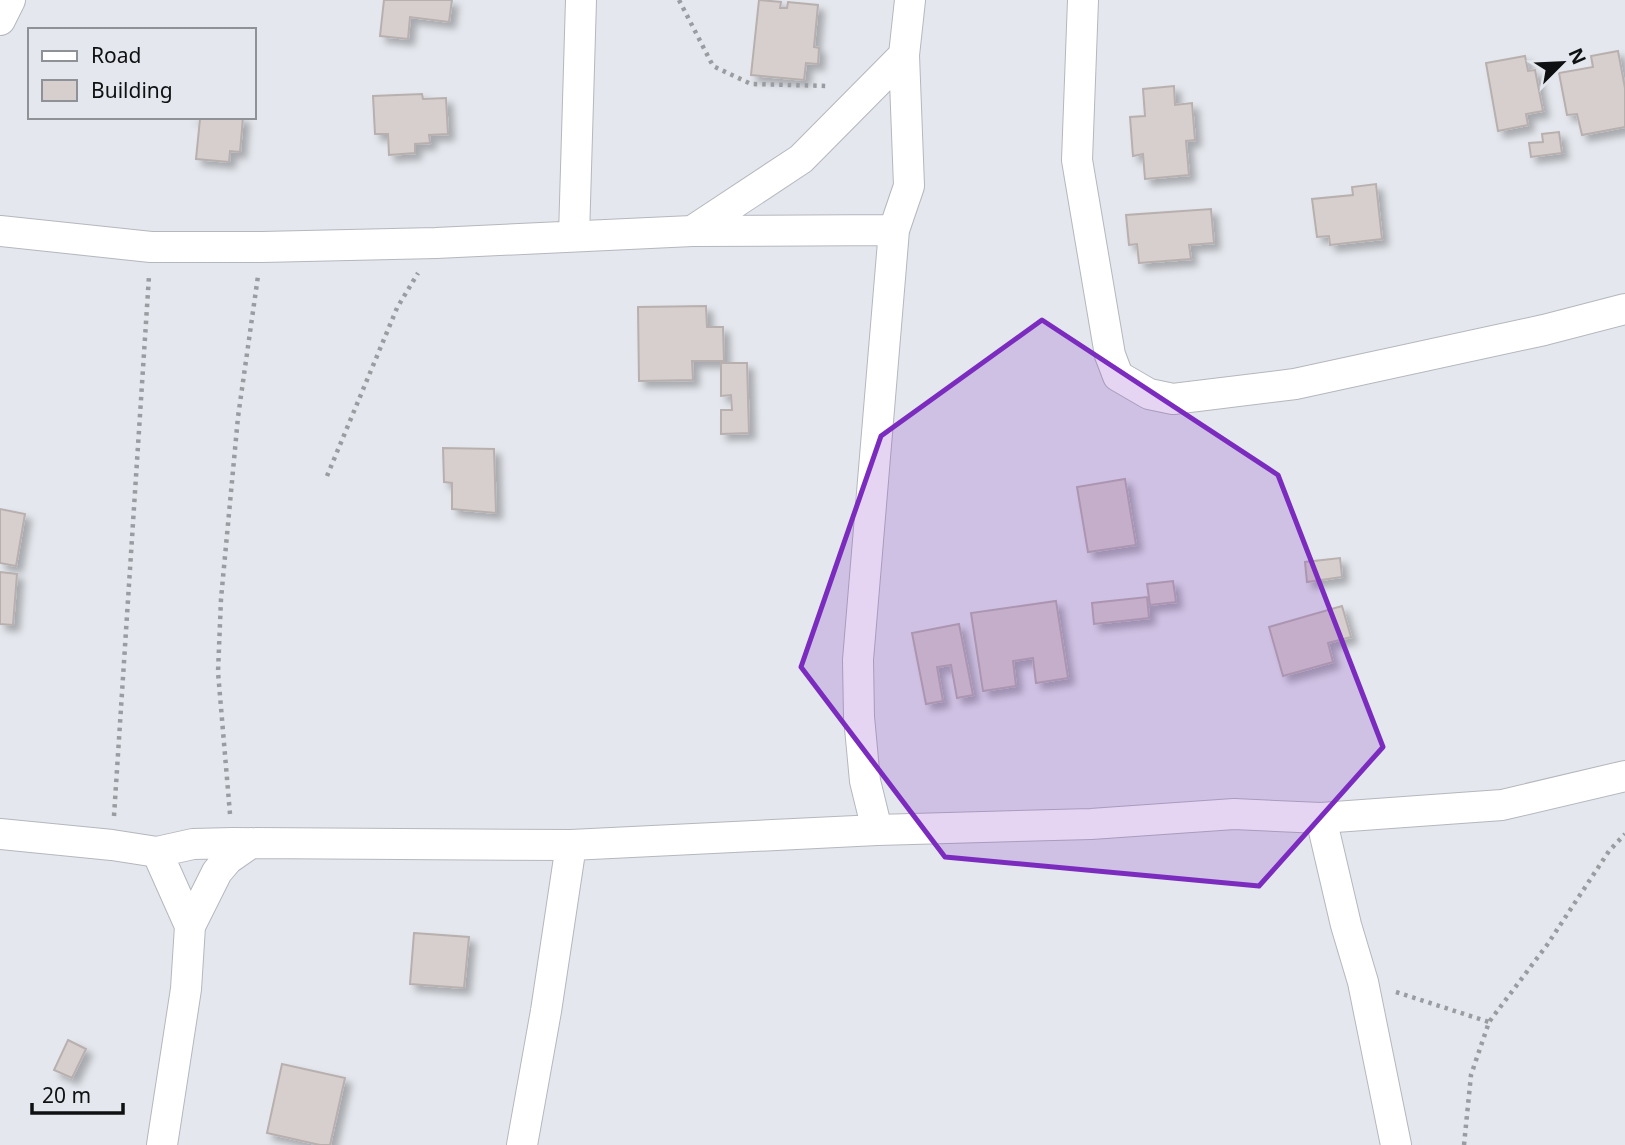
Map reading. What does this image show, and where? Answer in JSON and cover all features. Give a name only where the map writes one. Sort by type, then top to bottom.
[{"type":"street","points":[[0,20],[10,0]]},
{"type":"street","points":[[574,236],[581,0]]},
{"type":"street","points":[[877,830],[865,781],[859,718],[858,660],[894,230],[909,186],[904,55],[909,7],[935,0]]},
{"type":"street","points":[[1083,0],[1077,160],[1110,355],[1118,376],[1149,394],[1173,400],[1295,384],[1544,330],[1625,309]]},
{"type":"street","points":[[692,231],[801,159],[904,55]]},
{"type":"street","points":[[0,231],[151,247],[262,247],[436,243],[692,231],[894,230]]},
{"type":"street","points":[[0,834],[157,852],[193,844],[242,843],[571,845],[877,830],[1091,824],[1234,814],[1321,818],[1502,805],[1625,776]]},
{"type":"street","points":[[1321,818],[1346,925],[1363,982],[1396,1145]]},
{"type":"street","points":[[162,1145],[186,989],[190,926],[217,872],[242,843]]},
{"type":"street","points":[[522,1145],[571,845]]},
{"type":"street","points":[[157,852],[190,926]]},
{"type":"path","points":[[679,0],[713,66],[751,84],[871,88]]},
{"type":"path","points":[[327,476],[397,308],[436,243]]},
{"type":"path","points":[[112,845],[151,247]]},
{"type":"path","points":[[242,843],[218,672],[221,599],[238,417],[262,247]]},
{"type":"path","points":[[1464,1145],[1471,1075],[1489,1022],[1547,945],[1609,851],[1625,834]]},
{"type":"path","points":[[1363,982],[1489,1022]]},
{"type":"highlighted area","points":[[1042,320],[1278,475],[1383,747],[1259,886],[945,857],[801,667],[881,436]]},
{"type":"building","points":[[384,0],[452,0],[449,22],[410,17],[408,39],[380,36]]},
{"type":"building","points":[[759,0],[781,2],[780,8],[787,8],[788,2],[818,5],[814,47],[819,48],[818,64],[806,63],[804,80],[751,75]]},
{"type":"building","points":[[1618,51],[1625,88],[1625,127],[1582,135],[1577,114],[1567,115],[1559,73],[1593,67],[1591,56]]},
{"type":"building","points":[[1525,56],[1528,71],[1535,70],[1543,111],[1526,114],[1528,125],[1498,131],[1486,63]]},
{"type":"building","points":[[1174,86],[1175,105],[1192,103],[1195,140],[1186,141],[1189,175],[1145,179],[1143,154],[1133,156],[1130,117],[1145,116],[1143,89]]},
{"type":"building","points":[[422,94],[423,99],[446,98],[448,134],[429,135],[430,143],[415,144],[415,153],[389,155],[388,134],[375,134],[373,96]]},
{"type":"building","points":[[200,119],[243,119],[240,152],[230,151],[229,162],[196,159]]},
{"type":"building","points":[[1559,132],[1562,153],[1531,157],[1529,143],[1543,142],[1542,134]]},
{"type":"building","points":[[1376,184],[1382,239],[1330,245],[1329,236],[1317,237],[1312,199],[1353,195],[1352,187]]},
{"type":"building","points":[[1211,209],[1214,243],[1189,245],[1191,259],[1139,263],[1137,244],[1129,245],[1126,215]]},
{"type":"building","points":[[706,306],[707,327],[723,327],[724,361],[692,361],[693,380],[639,381],[638,307]]},
{"type":"building","points":[[721,363],[747,363],[749,433],[721,434],[721,410],[732,410],[731,395],[721,396]]},
{"type":"building","points":[[443,448],[494,449],[496,513],[452,509],[452,483],[444,482]]},
{"type":"building","points":[[1125,479],[1136,545],[1088,552],[1077,487]]},
{"type":"building","points":[[0,509],[25,514],[16,566],[0,563]]},
{"type":"building","points":[[1340,558],[1342,577],[1307,582],[1305,562]]},
{"type":"building","points":[[0,572],[17,574],[13,625],[0,624]]},
{"type":"building","points":[[1173,581],[1176,602],[1150,605],[1147,584]]},
{"type":"building","points":[[1147,597],[1149,618],[1094,624],[1092,603]]},
{"type":"building","points":[[1056,601],[1068,678],[1036,683],[1033,658],[1013,661],[1016,686],[983,691],[971,613]]},
{"type":"building","points":[[1342,606],[1351,637],[1328,643],[1333,662],[1283,676],[1269,627]]},
{"type":"building","points":[[959,624],[973,695],[957,698],[951,665],[937,667],[943,701],[926,704],[912,633]]},
{"type":"building","points":[[414,933],[469,937],[464,988],[410,984]]},
{"type":"building","points":[[68,1040],[86,1049],[72,1078],[54,1070]]},
{"type":"building","points":[[282,1064],[345,1078],[330,1145],[267,1133]]}]
